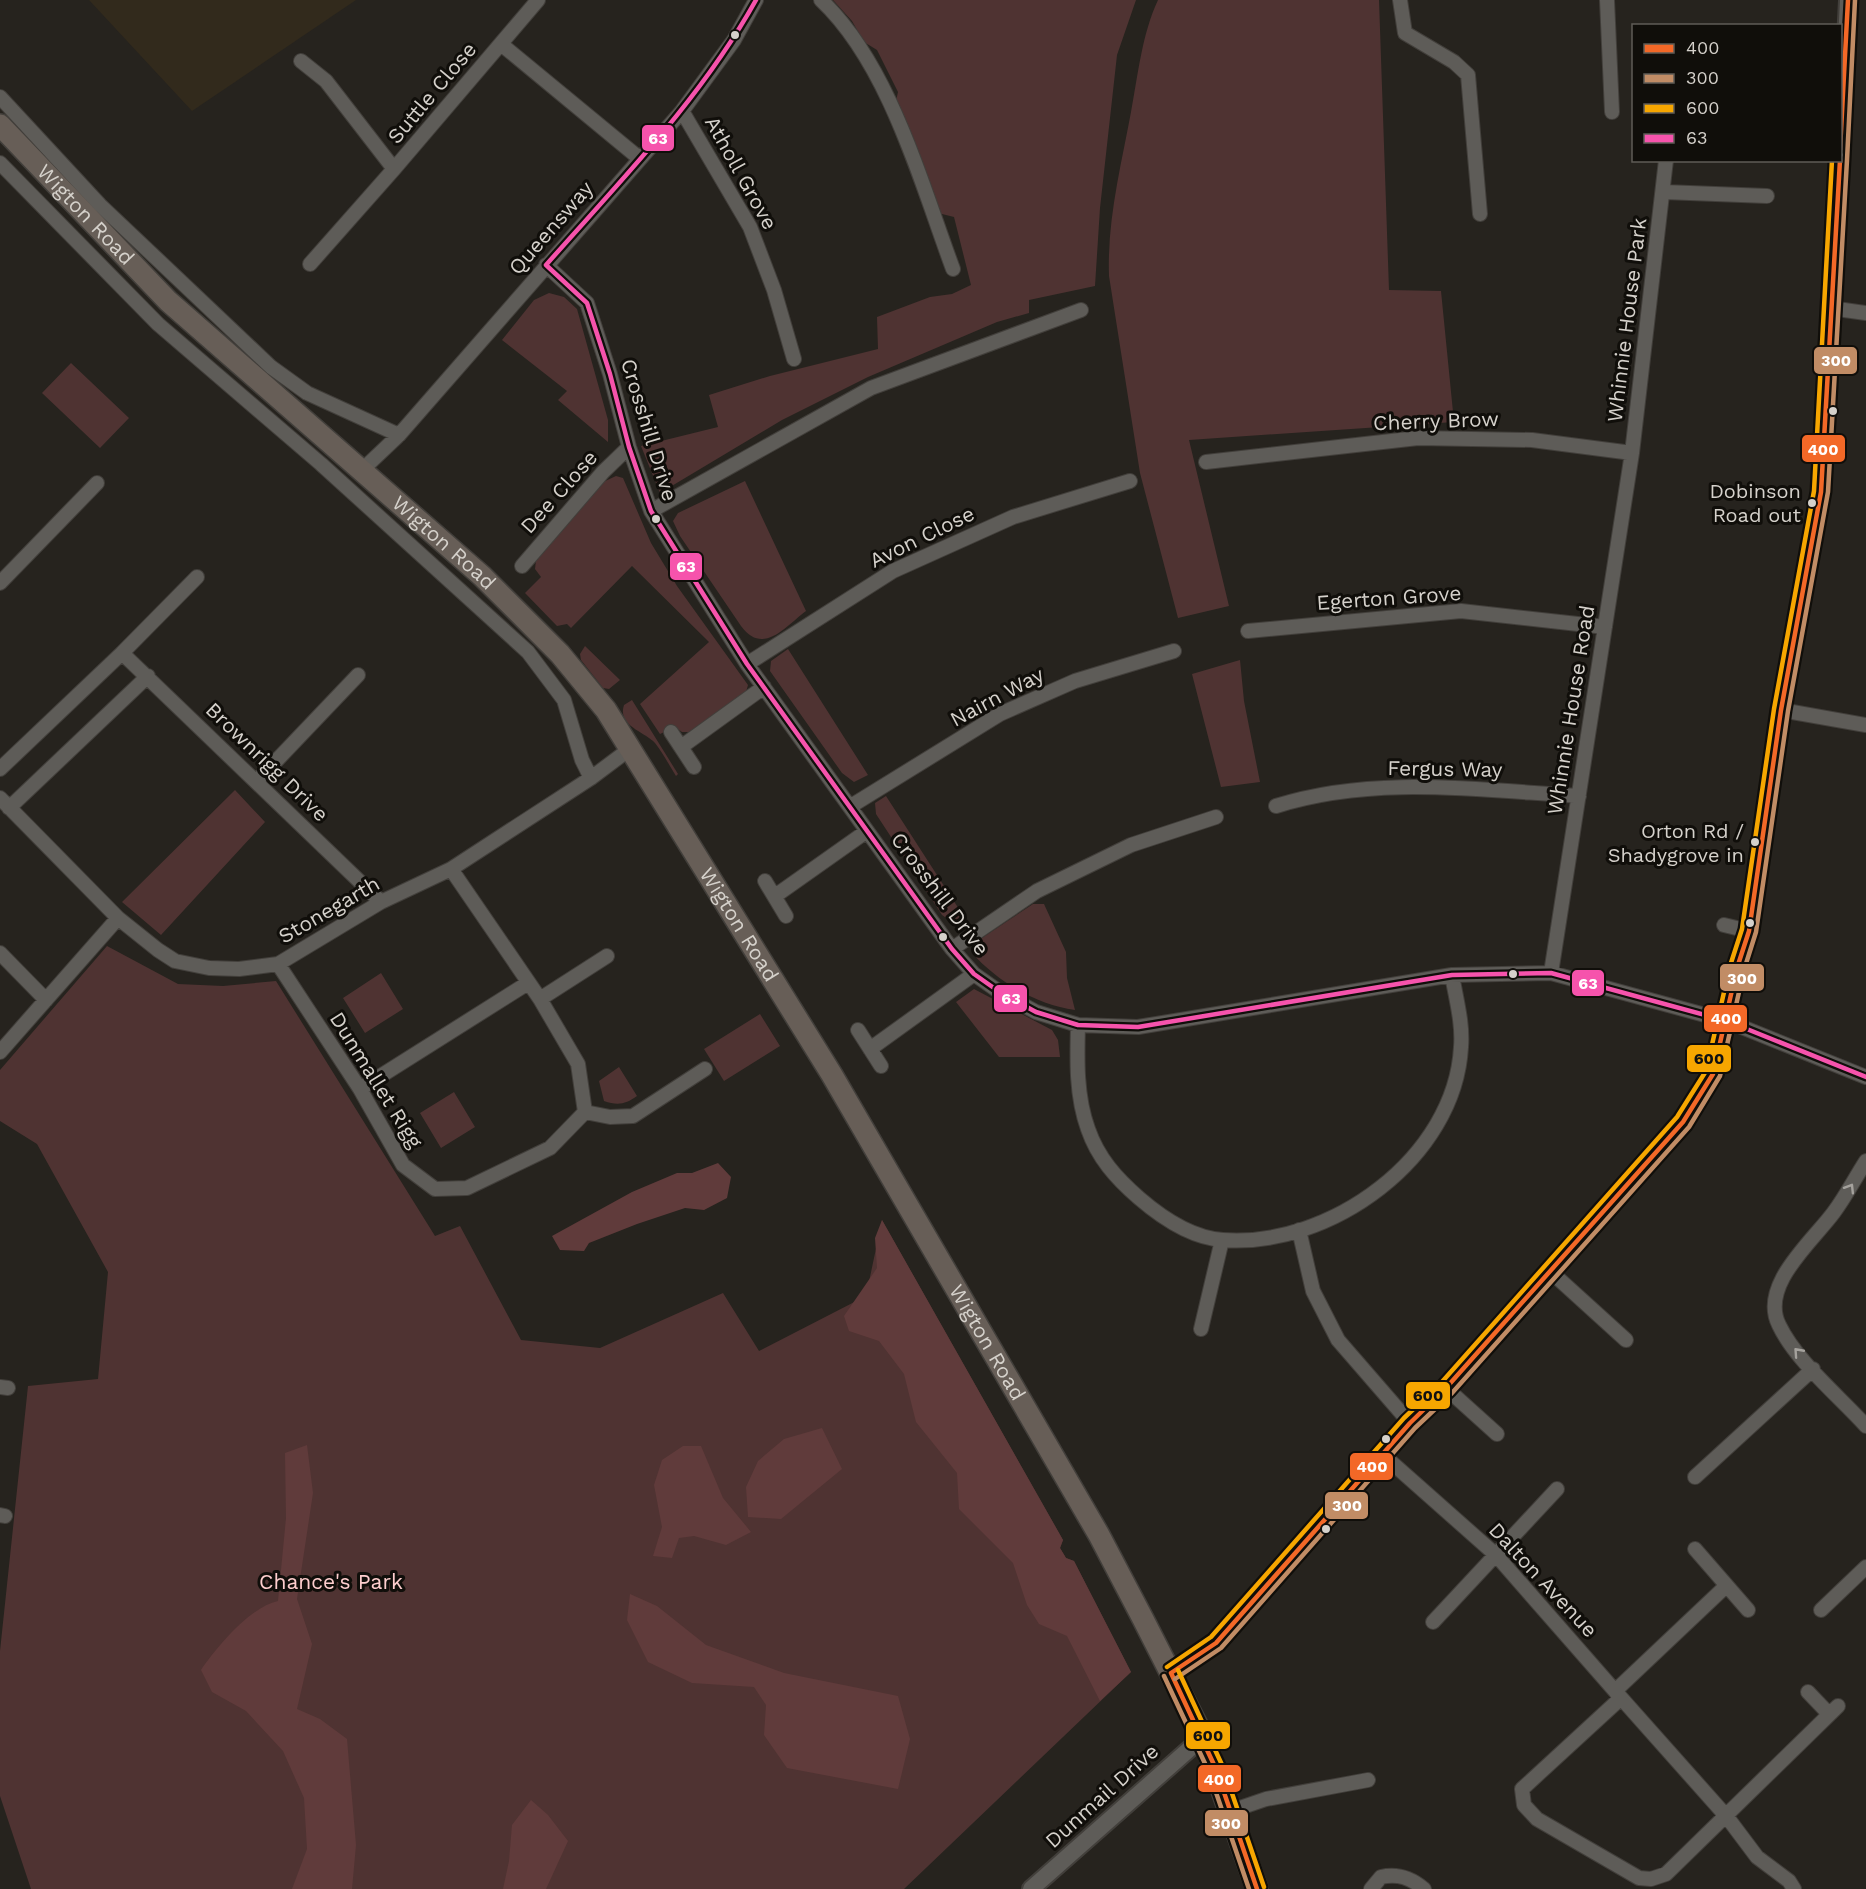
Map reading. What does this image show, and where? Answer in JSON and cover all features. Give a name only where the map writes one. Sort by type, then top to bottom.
[{"type":"main road","name":"Wigton Road","points":[[0,125],[168,301],[529,622],[579,676],[630,748],[795,1014],[1099,1535],[1203,1737],[1257,1889]]},
{"type":"street","name":"Suttle Close","points":[[310,264],[538,0]]},
{"type":"street","name":"Queensway","points":[[361,471],[399,435],[682,111],[728,50],[756,0]]},
{"type":"street","points":[[821,0],[839,17],[854,39],[885,94],[953,269]]},
{"type":"street","points":[[1400,0],[1405,33],[1454,62],[1468,75],[1480,214]]},
{"type":"street","points":[[1606,0],[1612,112]]},
{"type":"street","points":[[1842,120],[1848,0]]},
{"type":"street","name":"Suttle Close","points":[[501,44],[639,158]]},
{"type":"street","name":"Suttle Close","points":[[301,61],[326,81],[394,169]]},
{"type":"street","name":"Wigton Road","points":[[0,97],[100,205],[271,367],[307,393],[399,435]]},
{"type":"street","name":"Atholl Grove","points":[[682,111],[750,227],[774,290],[794,359]]},
{"type":"street","name":"Whinnie House Park","points":[[1632,453],[1666,162]]},
{"type":"street","points":[[1171,1673],[1216,1643],[1382,1454],[1446,1388],[1683,1122],[1713,1074],[1727,1021],[1737,968],[1749,931],[1781,710],[1821,492],[1840,162]]},
{"type":"street","name":"Wigton Road","points":[[0,163],[158,324],[321,464],[528,652],[564,700],[582,760],[591,778]]},
{"type":"street","name":"Whinnie House Park","points":[[1664,192],[1767,196]]},
{"type":"street","name":"Crosshill Drive","points":[[546,265],[587,303],[610,374],[629,447],[651,511],[747,664],[851,806],[952,950],[974,974],[1017,1002],[1078,1025],[1138,1027],[1452,975],[1551,973],[1727,1021],[1866,1077]]},
{"type":"street","points":[[1830,308],[1866,313]]},
{"type":"street","points":[[651,511],[871,388],[1081,310]]},
{"type":"street","name":"Cherry Brow","points":[[1206,462],[1418,438],[1532,440],[1632,453]]},
{"type":"street","name":"Dee Close","points":[[522,566],[603,472],[629,447]]},
{"type":"street","name":"Whinnie House Road","points":[[1551,973],[1632,453]]},
{"type":"street","name":"Avon Close","points":[[747,664],[893,571],[1013,518],[1130,481]]},
{"type":"street","points":[[0,583],[97,483]]},
{"type":"street","points":[[0,769],[122,653],[197,577]]},
{"type":"street","name":"Egerton Grove","points":[[1248,631],[1461,611],[1605,627]]},
{"type":"street","name":"Nairn Way","points":[[851,806],[1000,714],[1075,681],[1174,651]]},
{"type":"street","name":"Brownrigg Drive","points":[[122,653],[381,902]]},
{"type":"street","points":[[257,781],[358,675]]},
{"type":"street","points":[[5,803],[148,676]]},
{"type":"street","points":[[681,747],[764,687]]},
{"type":"street","points":[[1781,710],[1866,725]]},
{"type":"street","points":[[671,732],[694,767]]},
{"type":"street","name":"Stonegarth","points":[[5,803],[117,918],[175,961],[209,968],[239,969],[278,964],[381,902],[451,869],[591,778],[630,748]]},
{"type":"street","name":"Fergus Way","points":[[1276,806],[1309,796],[1408,786],[1579,796]]},
{"type":"street","points":[[952,950],[1037,891],[1131,845],[1216,817]]},
{"type":"street","points":[[775,896],[867,831]]},
{"type":"street","points":[[451,869],[540,999],[578,1064],[585,1112],[610,1117],[633,1116],[705,1069]]},
{"type":"street","points":[[765,881],[786,916]]},
{"type":"street","points":[[0,1052],[117,918]]},
{"type":"street","points":[[1724,925],[1749,931]]},
{"type":"street","points":[[0,953],[46,1000]]},
{"type":"street","points":[[540,999],[607,956]]},
{"type":"street","name":"Dunmallet Rigg","points":[[278,964],[360,1089],[403,1165],[435,1189],[467,1188],[550,1148],[585,1112]]},
{"type":"street","points":[[870,1049],[974,974]]},
{"type":"street","points":[[1078,1025],[1077,1072],[1088,1128],[1102,1159],[1121,1182],[1179,1226],[1222,1240],[1260,1239],[1299,1230],[1348,1209],[1389,1180],[1430,1138],[1448,1105],[1461,1047],[1461,1024],[1452,975]]},
{"type":"street","points":[[360,1089],[528,983]]},
{"type":"street","points":[[858,1030],[881,1066]]},
{"type":"street","points":[[1866,1161],[1834,1212],[1790,1264],[1779,1287],[1774,1305],[1777,1323],[1788,1341],[1866,1426]]},
{"type":"street","points":[[1299,1230],[1313,1291],[1338,1340],[1410,1423]]},
{"type":"street","points":[[1201,1329],[1222,1240]]},
{"type":"street","points":[[1550,1271],[1626,1340]]},
{"type":"street","points":[[1695,1477],[1813,1369]]},
{"type":"street","points":[[1446,1388],[1497,1434]]},
{"type":"street","name":"Dalton Avenue","points":[[1382,1454],[1496,1555],[1727,1816],[1757,1857],[1788,1881],[1794,1889]]},
{"type":"street","points":[[1432,1622],[1557,1489]]},
{"type":"street","points":[[1695,1549],[1725,1587],[1749,1610]]},
{"type":"street","points":[[1821,1610],[1866,1567]]},
{"type":"street","points":[[1725,1587],[1522,1789],[1524,1805],[1537,1819],[1639,1878],[1651,1879],[1666,1874],[1833,1710],[1808,1692]]},
{"type":"street","name":"Dunmail Drive","points":[[1031,1889],[1203,1737]]},
{"type":"street","points":[[1231,1811],[1266,1799],[1368,1780]]},
{"type":"street","points":[[1371,1889],[1381,1877],[1397,1875],[1424,1889]]},
{"type":"shaded area","points":[[89,0],[356,0],[192,111]]},
{"type":"shaded area","points":[[718,1163],[731,1177],[727,1198],[704,1210],[685,1208],[637,1224],[589,1243],[584,1251],[560,1250],[552,1236],[632,1192],[677,1173],[692,1173]]},
{"type":"shaded area","points":[[882,1220],[1063,1540],[1060,1548],[1066,1558],[1074,1561],[1131,1672],[1100,1701],[1067,1636],[1039,1624],[1027,1605],[1013,1563],[959,1509],[957,1473],[916,1422],[904,1374],[879,1341],[849,1331],[844,1316],[877,1268],[875,1238]]},
{"type":"shaded area","points":[[822,1428],[842,1469],[781,1519],[748,1517],[746,1487],[758,1461],[784,1439]]},
{"type":"shaded area","points":[[307,1445],[313,1493],[297,1599],[312,1644],[297,1709],[320,1719],[347,1739],[356,1845],[352,1889],[292,1889],[307,1849],[304,1798],[283,1751],[246,1711],[212,1692],[201,1670],[216,1650],[246,1619],[256,1611],[278,1601],[286,1518],[285,1453]]},
{"type":"shaded area","points":[[683,1446],[701,1446],[723,1498],[751,1532],[726,1545],[694,1536],[679,1538],[672,1558],[653,1556],[662,1527],[654,1485],[662,1460]]},
{"type":"shaded area","points":[[630,1594],[657,1606],[706,1645],[784,1673],[898,1696],[910,1739],[898,1789],[787,1768],[764,1735],[766,1705],[754,1687],[692,1683],[648,1662],[627,1620]]},
{"type":"shaded area","points":[[531,1800],[548,1815],[568,1841],[546,1889],[503,1889],[509,1861],[512,1825]]},
{"type":"green space","points":[[833,0],[1136,0],[1117,55],[1100,208],[1095,286],[1029,300],[1029,313],[997,322],[868,377],[782,420],[660,493],[641,446],[718,427],[709,395],[770,376],[878,349],[877,317],[930,297],[952,294],[971,285],[954,217],[938,213],[896,101],[898,92],[877,50],[864,42],[852,21]]},
{"type":"green space","points":[[1158,0],[1379,0],[1389,290],[1441,291],[1454,422],[1189,440],[1229,606],[1178,618],[1140,473],[1109,276],[1110,234],[1119,173],[1144,41]]},
{"type":"green space","points":[[549,293],[564,297],[577,309],[608,420],[608,442],[558,400],[567,391],[502,340],[534,300]]},
{"type":"green space","points":[[71,363],[129,418],[100,448],[42,393]]},
{"type":"green space","points":[[616,476],[623,478],[651,543],[677,586],[748,685],[746,692],[692,732],[682,732],[675,727],[660,734],[640,704],[709,642],[632,566],[571,628],[567,624],[557,626],[525,593],[541,577],[535,569],[536,560],[601,483]]},
{"type":"green space","points":[[745,481],[806,611],[782,631],[766,639],[757,639],[749,635],[741,626],[680,536],[673,521],[678,513]]},
{"type":"green space","points":[[585,646],[620,680],[609,689],[603,688],[581,660],[580,654]]},
{"type":"green space","points":[[788,649],[868,775],[854,782],[842,773],[770,671],[771,661]]},
{"type":"green space","points":[[1240,660],[1244,701],[1260,782],[1221,787],[1192,674]]},
{"type":"green space","points":[[632,700],[678,774],[676,776],[655,743],[633,728],[624,718],[624,705]]},
{"type":"green space","points":[[235,790],[265,822],[161,935],[122,902]]},
{"type":"green space","points":[[886,796],[966,920],[955,924],[942,915],[876,814],[875,803]]},
{"type":"green space","points":[[1033,904],[1044,904],[1066,952],[1067,978],[1075,1010],[1047,1003],[1019,990],[982,964],[972,953],[976,942]]},
{"type":"green space","name":"Chance's Park","points":[[107,946],[178,984],[223,986],[276,981],[435,1236],[460,1226],[521,1340],[600,1348],[723,1293],[759,1351],[866,1296],[882,1220],[1063,1540],[1060,1548],[1066,1558],[1074,1561],[1131,1672],[904,1889],[31,1889],[0,1796],[0,1651],[28,1386],[98,1379],[108,1272],[37,1144],[0,1121],[0,1070]]},
{"type":"green space","points":[[381,973],[403,1009],[365,1033],[343,998]]},
{"type":"green space","points":[[974,989],[1052,1030],[1058,1040],[1060,1057],[999,1057],[956,1002]]},
{"type":"green space","points":[[760,1014],[780,1046],[724,1081],[704,1049]]},
{"type":"green space","points":[[619,1067],[637,1096],[622,1103],[604,1101],[599,1081]]},
{"type":"green space","points":[[454,1092],[475,1127],[441,1148],[420,1113]]},
{"type":"transit line","name":"63","points":[[546,265],[631,170],[685,105],[711,71],[756,0]]},
{"type":"transit line","name":"400","points":[[1842,112],[1848,0]]},
{"type":"transit line","name":"300","points":[[1847,160],[1855,0]]},
{"type":"transit line","name":"300","points":[[1175,1679],[1221,1648],[1415,1428],[1452,1393],[1689,1127],[1720,1076],[1744,970],[1756,932],[1788,711],[1828,492],[1847,160]]},
{"type":"transit line","name":"600","points":[[1167,1667],[1211,1637],[1404,1418],[1441,1383],[1677,1117],[1706,1071],[1730,966],[1742,929],[1774,709],[1814,491],[1832,162]]},
{"type":"transit line","name":"400","points":[[1171,1673],[1216,1643],[1410,1423],[1446,1388],[1683,1122],[1713,1074],[1737,968],[1749,931],[1781,710],[1821,492],[1840,162]]},
{"type":"transit line","name":"63","points":[[546,265],[587,303],[610,374],[629,447],[651,511],[747,664],[952,949],[974,974],[1001,993],[1036,1012],[1078,1025],[1138,1027],[1452,975],[1551,973],[1727,1021],[1866,1077]]},
{"type":"transit line","name":"600","points":[[1178,1670],[1223,1767],[1264,1887]]},
{"type":"transit line","name":"400","points":[[1171,1673],[1216,1769],[1257,1889]]},
{"type":"transit line","name":"300","points":[[1164,1676],[1209,1772],[1249,1889]]},
{"type":"place","name":"Dobinson Road out","points":[[1812,503]]},
{"type":"place","name":"Orton Rd / Shadygrove in","points":[[1755,842]]}]
